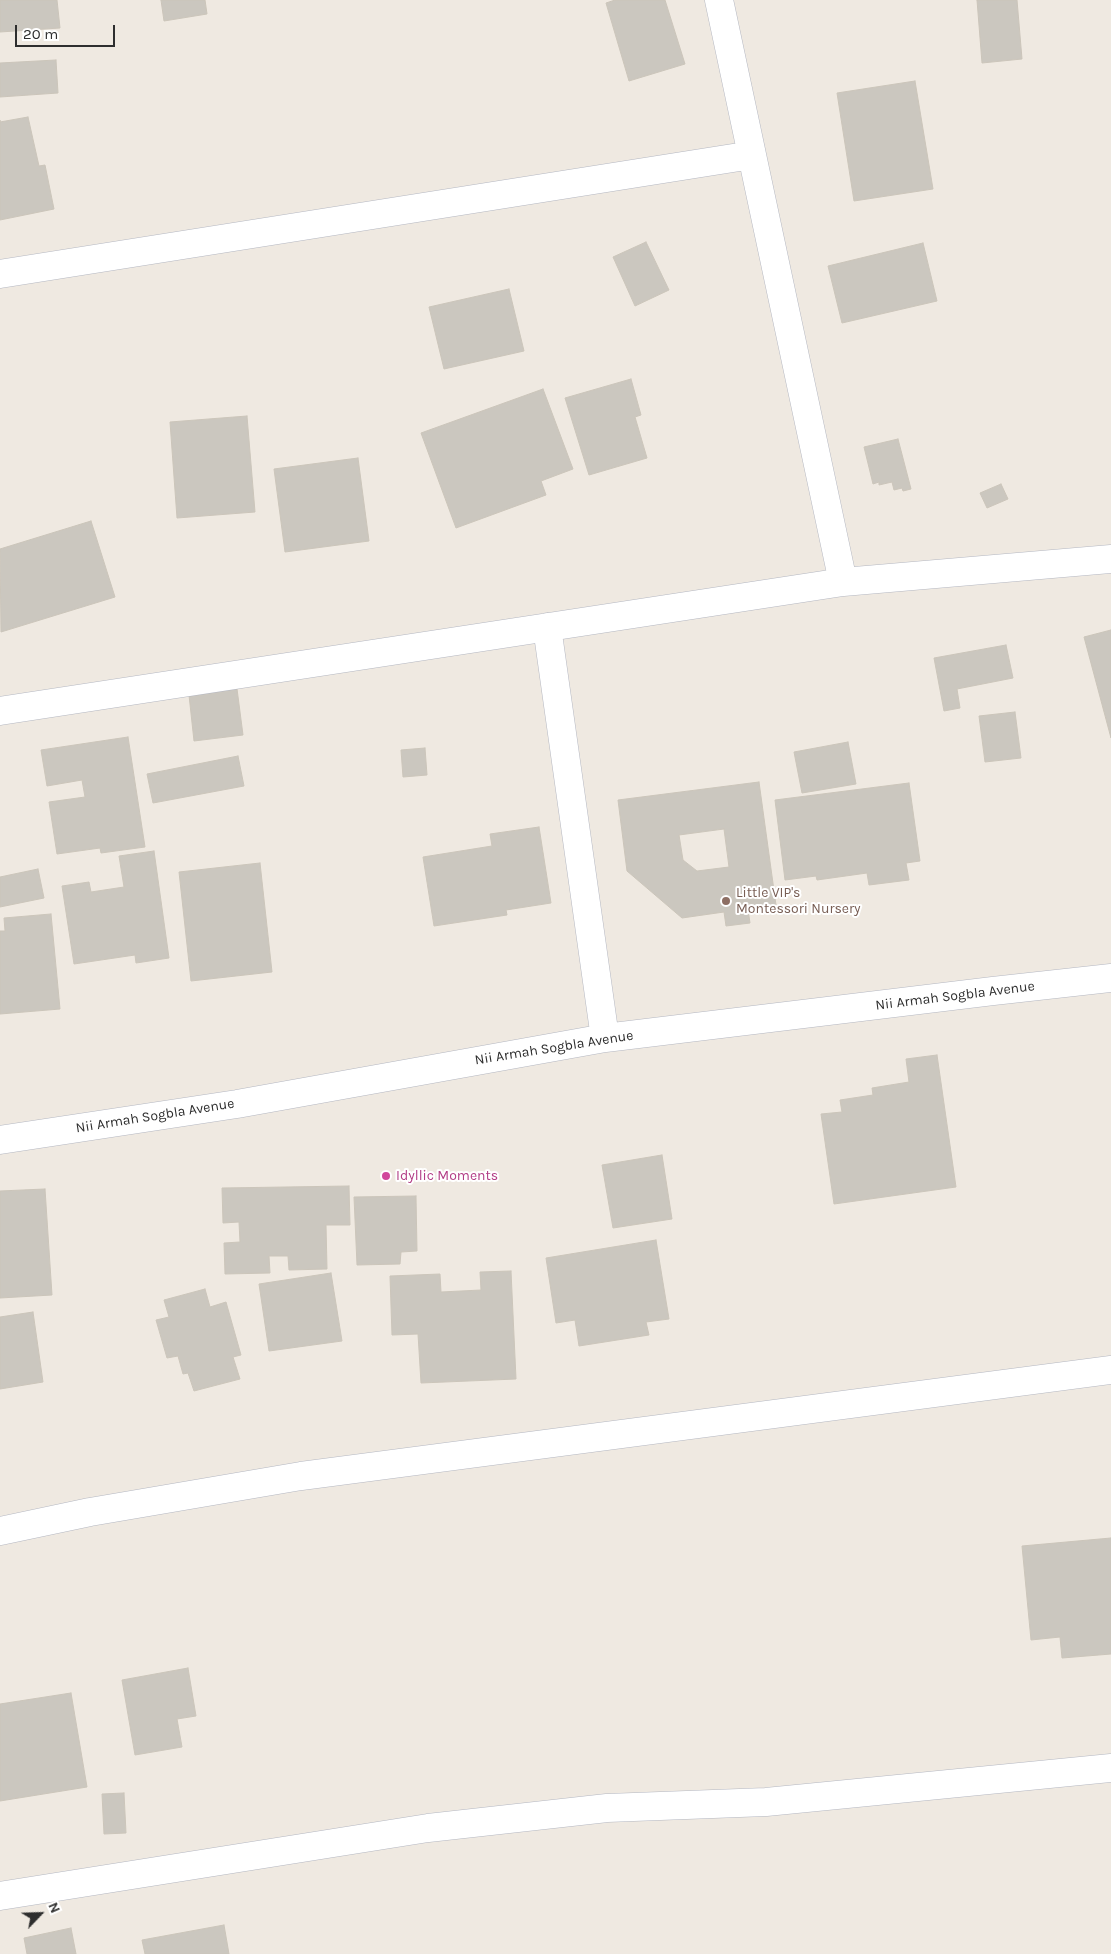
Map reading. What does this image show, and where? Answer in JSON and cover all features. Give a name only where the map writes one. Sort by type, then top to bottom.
[{"type":"street","points":[[719,0],[843,582]]},
{"type":"street","points":[[0,274],[752,155]]},
{"type":"street","points":[[0,711],[843,582],[1111,560]]},
{"type":"street","points":[[547,627],[605,1038]]},
{"type":"street","name":"Nii Armah Sogbla Avenue","points":[[0,1140],[237,1104],[605,1038],[1111,978]]},
{"type":"street","points":[[0,1531],[90,1512],[301,1476],[1111,1370]]},
{"type":"street","points":[[0,1896],[428,1828],[607,1808],[766,1802],[1111,1768]]},
{"type":"building","points":[[0,0],[57,0],[60,28],[0,32]]},
{"type":"building","points":[[161,0],[205,0],[207,14],[164,21]]},
{"type":"building","points":[[615,0],[665,0],[685,64],[629,81],[606,3]]},
{"type":"building","points":[[977,0],[1017,0],[1022,59],[982,63]]},
{"type":"building","points":[[56,60],[58,93],[0,97],[0,63]]},
{"type":"building","points":[[915,81],[933,189],[854,201],[837,93]]},
{"type":"building","points":[[28,117],[39,166],[45,165],[54,209],[0,220],[0,122]]},
{"type":"building","points":[[646,242],[669,290],[635,306],[613,257]]},
{"type":"building","points":[[923,243],[937,301],[842,323],[828,266]]},
{"type":"building","points":[[509,289],[524,351],[444,369],[429,307]]},
{"type":"building","points":[[631,379],[641,415],[635,417],[647,458],[589,475],[565,398]]},
{"type":"building","points":[[543,389],[573,469],[541,481],[546,495],[456,528],[421,433]]},
{"type":"building","points":[[247,416],[255,512],[177,518],[170,422]]},
{"type":"building","points":[[898,439],[911,489],[903,491],[902,488],[894,490],[892,482],[879,485],[879,482],[873,484],[864,447]]},
{"type":"building","points":[[358,458],[369,541],[285,552],[274,469]]},
{"type":"building","points":[[1001,484],[1008,499],[987,508],[980,493]]},
{"type":"building","points":[[91,521],[115,597],[1,632],[0,549]]},
{"type":"building","points":[[1111,630],[1111,738],[1084,637]]},
{"type":"building","points":[[1006,645],[1013,678],[957,689],[960,708],[944,711],[934,658]]},
{"type":"building","points":[[236,681],[243,735],[194,741],[188,686]]},
{"type":"building","points":[[1015,712],[1021,758],[985,762],[979,716]]},
{"type":"building","points":[[128,737],[145,847],[101,853],[100,848],[57,854],[49,802],[85,797],[82,780],[47,786],[41,750]]},
{"type":"building","points":[[848,742],[856,784],[802,793],[794,752]]},
{"type":"building","points":[[425,748],[427,775],[403,777],[401,750]]},
{"type":"building","points":[[238,756],[244,786],[153,803],[147,774]]},
{"type":"building","points":[[759,782],[776,905],[748,909],[750,923],[726,926],[724,912],[682,918],[627,871],[618,800]],"holes":[[[724,829],[729,867],[697,871],[683,860],[679,835]]]},
{"type":"building","points":[[909,783],[920,861],[906,863],[909,880],[869,885],[867,873],[817,880],[816,876],[785,880],[775,800]]},
{"type":"building","points":[[539,827],[551,903],[506,910],[507,915],[434,926],[423,857],[492,846],[490,834]]},
{"type":"building","points":[[154,851],[169,958],[136,963],[135,955],[74,964],[62,886],[89,882],[91,892],[124,887],[119,856]]},
{"type":"building","points":[[260,863],[272,972],[191,981],[179,872]]},
{"type":"building","points":[[38,869],[44,898],[0,907],[0,877]]},
{"type":"building","points":[[51,914],[60,1009],[0,1014],[0,931],[5,931],[4,918]]},
{"type":"building","points":[[937,1055],[956,1187],[834,1204],[821,1114],[842,1112],[840,1100],[873,1095],[872,1088],[909,1082],[906,1059]]},
{"type":"building","points":[[662,1155],[672,1219],[613,1228],[602,1165]]},
{"type":"building","points":[[349,1186],[350,1225],[326,1225],[327,1269],[289,1270],[288,1256],[269,1256],[270,1273],[225,1274],[224,1243],[240,1242],[239,1222],[223,1223],[222,1188]]},
{"type":"building","points":[[45,1189],[52,1295],[0,1298],[0,1191]]},
{"type":"building","points":[[416,1196],[417,1251],[401,1252],[400,1264],[357,1265],[354,1197]]},
{"type":"building","points":[[656,1240],[669,1319],[646,1322],[649,1335],[579,1346],[575,1320],[556,1323],[546,1258]]},
{"type":"building","points":[[511,1271],[516,1379],[421,1383],[418,1334],[392,1335],[390,1276],[440,1274],[441,1292],[481,1290],[480,1272]]},
{"type":"building","points":[[331,1273],[342,1341],[269,1351],[259,1284]]},
{"type":"building","points":[[205,1289],[210,1307],[226,1302],[241,1355],[233,1357],[240,1379],[194,1391],[188,1373],[183,1374],[178,1356],[167,1358],[156,1320],[169,1317],[164,1300]]},
{"type":"building","points":[[33,1312],[43,1382],[0,1389],[0,1317]]},
{"type":"building","points":[[1111,1538],[1111,1654],[1062,1658],[1060,1637],[1031,1640],[1022,1546]]},
{"type":"building","points":[[188,1668],[196,1716],[177,1719],[182,1747],[135,1755],[122,1680]]},
{"type":"building","points":[[71,1693],[87,1787],[0,1801],[0,1704]]},
{"type":"building","points":[[124,1793],[126,1833],[104,1834],[102,1794]]},
{"type":"building","points":[[224,1925],[229,1954],[145,1954],[142,1940]]},
{"type":"building","points":[[71,1928],[76,1954],[27,1954],[24,1938]]},
{"type":"place","name":"Little VIP's Montessori Nursery","points":[[726,901]]},
{"type":"place","name":"Idyllic Moments","points":[[386,1176]]}]
